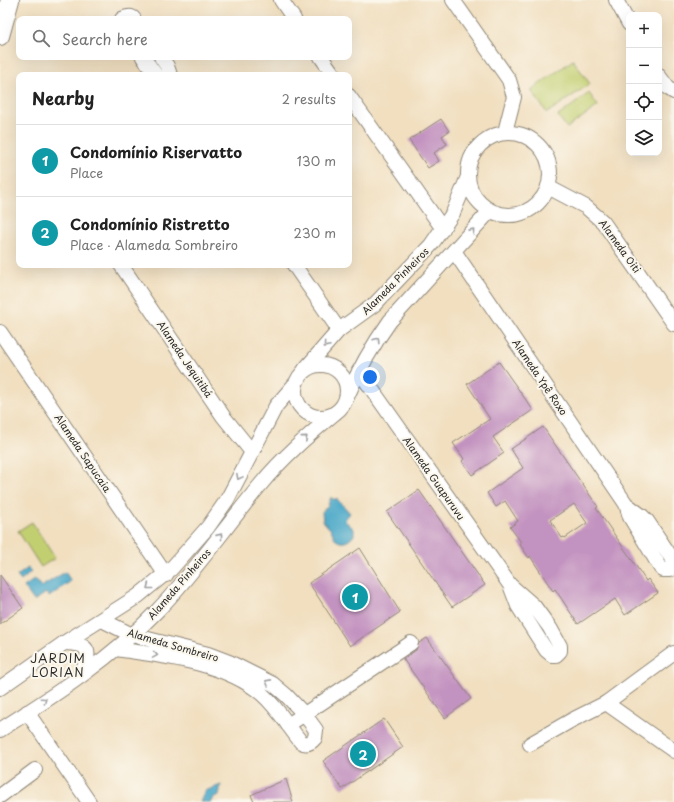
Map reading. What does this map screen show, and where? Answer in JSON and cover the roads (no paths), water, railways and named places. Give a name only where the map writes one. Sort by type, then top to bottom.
[{"type":"main road","points":[[0,36],[10,0]]},
{"type":"street","points":[[281,0],[292,16]]},
{"type":"street","points":[[453,0],[509,80],[514,97],[506,132]]},
{"type":"street","points":[[616,0],[626,18]]},
{"type":"street","points":[[145,60],[154,72]]},
{"type":"street","points":[[163,60],[169,72]]},
{"type":"street","points":[[323,60],[332,72]]},
{"type":"street","points":[[662,80],[668,88],[674,92]]},
{"type":"street","points":[[352,100],[443,229]]},
{"type":"street","points":[[506,132],[519,134],[532,139],[542,148],[548,160],[550,174],[548,187],[541,200],[531,209],[518,214],[504,215],[490,211],[479,203],[471,192],[467,179],[468,166],[473,153],[481,143],[492,136],[506,132]]},
{"type":"street","name":"Alameda Pinheiros","points":[[305,370],[339,330],[375,304],[422,256],[443,229],[453,213],[467,179]]},
{"type":"street","name":"Alameda Oiti","points":[[548,187],[586,207],[603,222],[674,324]]},
{"type":"street","points":[[346,399],[346,383],[342,375],[336,369],[329,366],[320,364],[312,366],[299,376],[295,384],[294,393],[296,402],[309,414],[318,417],[327,416],[335,413],[342,407],[346,399],[359,371],[390,321],[490,211]]},
{"type":"street","name":"Alameda Ypê Roxo","points":[[454,251],[626,504]]},
{"type":"street","name":"Alameda Jequitibá","points":[[122,268],[224,416],[252,452]]},
{"type":"street","points":[[296,268],[339,330]]},
{"type":"street","name":"Alameda Sapucaia","points":[[0,332],[166,575]]},
{"type":"street","name":"Alameda Guapuruvu","points":[[359,371],[510,585],[534,606],[550,628],[560,646],[560,651],[556,655],[549,654],[546,650],[518,606],[510,585]]},
{"type":"street","name":"Alameda Pinheiros","points":[[2,682],[64,642],[102,620],[166,575],[208,527],[227,500],[276,406],[295,384]]},
{"type":"street","name":"Alameda Pinheiros","points":[[0,730],[80,675],[116,649],[132,635],[158,610],[178,587],[277,466],[300,443],[335,413]]},
{"type":"street","name":"Alameda Sombreiro","points":[[102,620],[132,635],[208,654],[229,662],[272,684],[286,695],[305,715],[316,730],[315,738],[312,742],[305,744],[301,742],[272,705],[252,687],[225,673],[188,661],[116,649]]},
{"type":"street","points":[[64,642],[76,643],[84,647],[87,652],[88,658],[80,675]]},
{"type":"street","points":[[288,725],[411,643]]},
{"type":"street","points":[[530,744],[606,703],[674,653]]},
{"type":"street","points":[[272,705],[286,695]]},
{"type":"street","points":[[606,703],[674,752]]},
{"type":"street","points":[[27,712],[89,802]]},
{"type":"street","points":[[0,796],[35,770]]},
{"type":"water","points":[[331,497],[332,499],[337,499],[350,513],[345,521],[354,529],[354,535],[346,542],[336,540],[331,530],[323,521],[322,512],[328,505]]},
{"type":"water","points":[[28,568],[31,572],[21,581],[17,576]]},
{"type":"water","points":[[65,572],[71,581],[49,597],[46,593],[34,601],[24,587],[35,579],[41,587]]},
{"type":"water","points":[[221,785],[219,795],[214,797],[211,802],[200,802],[205,791]]},
{"type":"place","name":"Condomínio Riservatto","points":[[355,597]]},
{"type":"place","name":"Condomínio Ristretto","points":[[363,754]]},
{"type":"district","name":"JARDIM LORIAN","points":[[58,666]]}]
